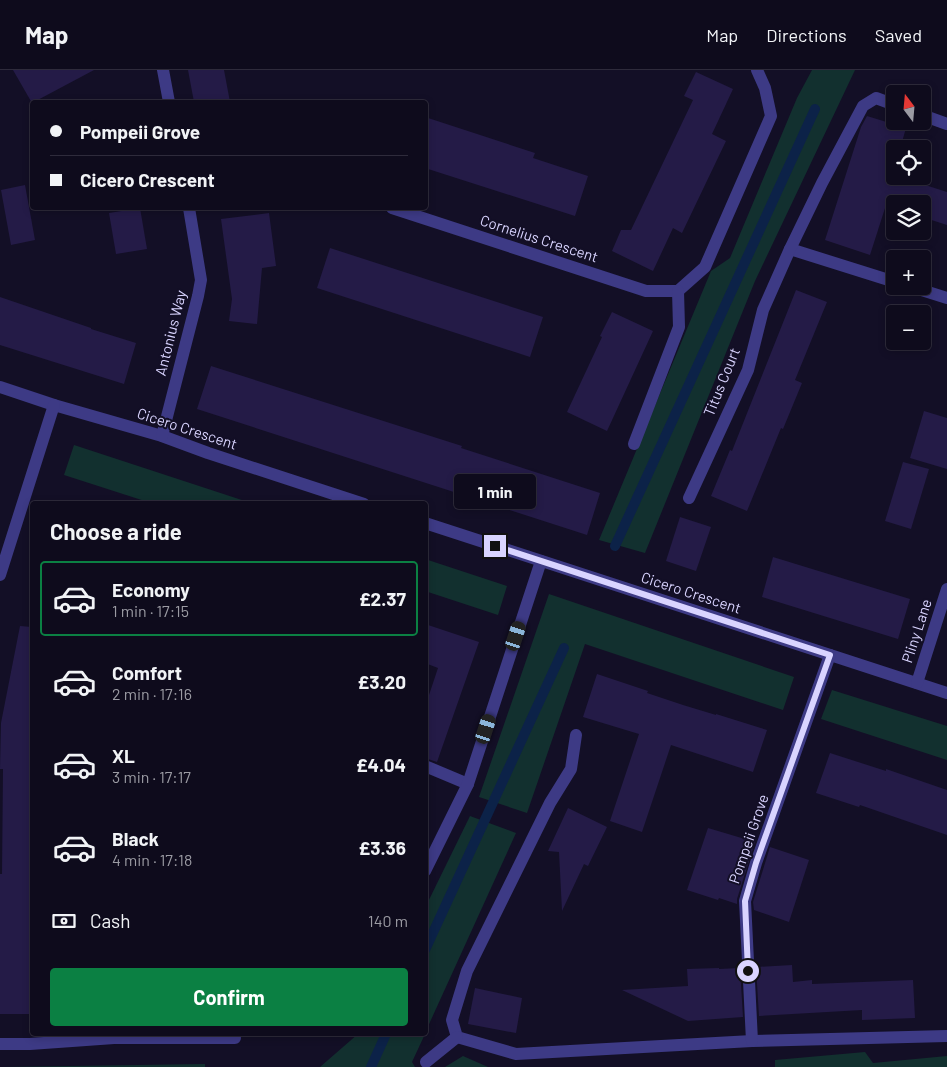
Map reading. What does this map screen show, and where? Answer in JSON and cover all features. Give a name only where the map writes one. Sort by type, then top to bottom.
[{"type":"street","points":[[163,70],[169,100]]},
{"type":"street","points":[[634,444],[679,327],[678,291],[704,267],[771,116],[765,88],[757,70]]},
{"type":"street","name":"Titus Court","points":[[689,498],[748,370],[763,310],[822,183],[864,106],[876,98],[886,102]]},
{"type":"street","points":[[931,118],[947,124]]},
{"type":"street","name":"Antonius Way","points":[[162,436],[201,280],[189,210]]},
{"type":"street","name":"Cornelius Crescent","points":[[398,210],[646,290],[678,291]]},
{"type":"street","points":[[790,249],[886,279]]},
{"type":"street","points":[[931,293],[947,298]]},
{"type":"street","name":"Cicero Crescent","points":[[0,387],[54,406],[162,436],[355,501]]},
{"type":"street","points":[[0,575],[54,406]]},
{"type":"street","name":"Cicero Crescent","points":[[428,525],[947,693]]},
{"type":"street","points":[[428,865],[468,784],[541,561]]},
{"type":"street","name":"Pliny Lane","points":[[917,683],[947,590]]},
{"type":"street","name":"Pompeii Grove","points":[[752,1041],[745,901],[830,655]]},
{"type":"street","points":[[457,1037],[452,1020],[467,971],[550,803],[571,769],[576,735]]},
{"type":"street","points":[[428,767],[468,784]]},
{"type":"street","points":[[457,1037],[516,1054],[752,1041],[947,1036]]},
{"type":"street","points":[[426,1062],[457,1037]]},
{"type":"street","points":[[0,1044],[30,1044],[114,1038],[235,1038]]},
{"type":"green space","points":[[812,70],[855,70],[755,281],[645,553],[599,540],[711,271],[730,258],[797,98]]},
{"type":"green space","points":[[74,445],[245,501],[145,501],[64,475]]},
{"type":"green space","points":[[428,560],[507,586],[498,615],[428,592]]},
{"type":"green space","points":[[549,594],[794,677],[783,710],[585,644],[527,813],[479,797]]},
{"type":"green space","points":[[832,690],[947,726],[947,760],[821,719]]},
{"type":"green space","points":[[470,816],[516,833],[428,1026],[428,902]]},
{"type":"green space","points":[[356,1036],[424,1036],[412,1062],[415,1067],[320,1067]]},
{"type":"green space","points":[[865,1052],[873,1063],[947,1056],[947,1067],[775,1067],[775,1060]]},
{"type":"green space","points":[[463,1056],[488,1067],[445,1067]]},
{"type":"green space","points":[[205,1064],[205,1067],[0,1067]]},
{"type":"building","points":[[13,70],[94,70],[38,100],[30,100]]},
{"type":"building","points":[[188,70],[224,70],[230,100],[194,100]]},
{"type":"building","points":[[696,72],[733,89],[712,134],[726,141],[682,233],[673,228],[653,271],[612,251],[621,230],[631,230],[693,100],[684,96]]},
{"type":"building","points":[[867,116],[886,122],[886,130],[905,130],[903,140],[886,140],[886,185],[925,185],[947,192],[947,225],[931,220],[931,195],[886,195],[886,205],[870,255],[825,240],[861,127]]},
{"type":"building","points":[[428,118],[535,153],[533,158],[588,176],[575,216],[428,169]]},
{"type":"building","points":[[25,185],[35,240],[11,245],[1,190]]},
{"type":"building","points":[[140,210],[147,249],[116,254],[109,213]]},
{"type":"building","points":[[269,213],[276,266],[262,268],[257,324],[229,321],[232,299],[221,219]]},
{"type":"building","points":[[330,248],[543,317],[530,357],[317,288]]},
{"type":"building","points":[[796,290],[827,302],[795,380],[802,383],[783,429],[781,428],[747,511],[711,496],[730,450],[732,451]]},
{"type":"building","points":[[0,297],[136,343],[124,384],[0,345]]},
{"type":"building","points":[[612,312],[653,331],[607,431],[567,412]]},
{"type":"building","points":[[211,366],[462,446],[461,448],[600,493],[587,535],[197,409]]},
{"type":"building","points":[[924,411],[947,418],[947,469],[910,458]]},
{"type":"building","points":[[903,462],[929,469],[911,529],[885,521]]},
{"type":"building","points":[[680,517],[711,527],[696,571],[666,561]]},
{"type":"building","points":[[773,557],[910,599],[898,639],[762,597]]},
{"type":"building","points":[[428,625],[479,642],[437,762],[428,759],[428,698],[438,668],[428,664]]},
{"type":"building","points":[[20,626],[30,627],[30,1014],[0,1014],[0,874],[2,874],[3,769],[0,769],[1,723]]},
{"type":"building","points":[[597,674],[683,705],[767,730],[753,772],[671,745],[642,832],[610,821],[639,734],[583,717]]},
{"type":"building","points":[[830,753],[886,771],[886,769],[947,790],[947,835],[860,805],[859,807],[816,793]]},
{"type":"building","points":[[568,808],[607,827],[588,866],[584,864],[562,911],[559,852],[548,851]]},
{"type":"building","points":[[708,828],[755,842],[737,904],[687,890]]},
{"type":"building","points":[[770,847],[809,860],[789,922],[754,910],[753,902]]},
{"type":"building","points":[[792,965],[793,982],[812,980],[812,984],[913,980],[915,1018],[862,1020],[862,1010],[759,1016],[756,967]]},
{"type":"building","points":[[740,968],[743,1017],[688,1021],[622,990],[688,986],[687,969]]},
{"type":"building","points":[[475,988],[522,998],[516,1033],[468,1024]]},
{"type":"waterway","points":[[615,546],[815,109]]},
{"type":"waterway","points":[[428,943],[564,648]]},
{"type":"waterway","points":[[371,1067],[385,1036]]},
{"type":"route","points":[[495,546],[830,655],[756,863],[745,901],[748,971]]}]
